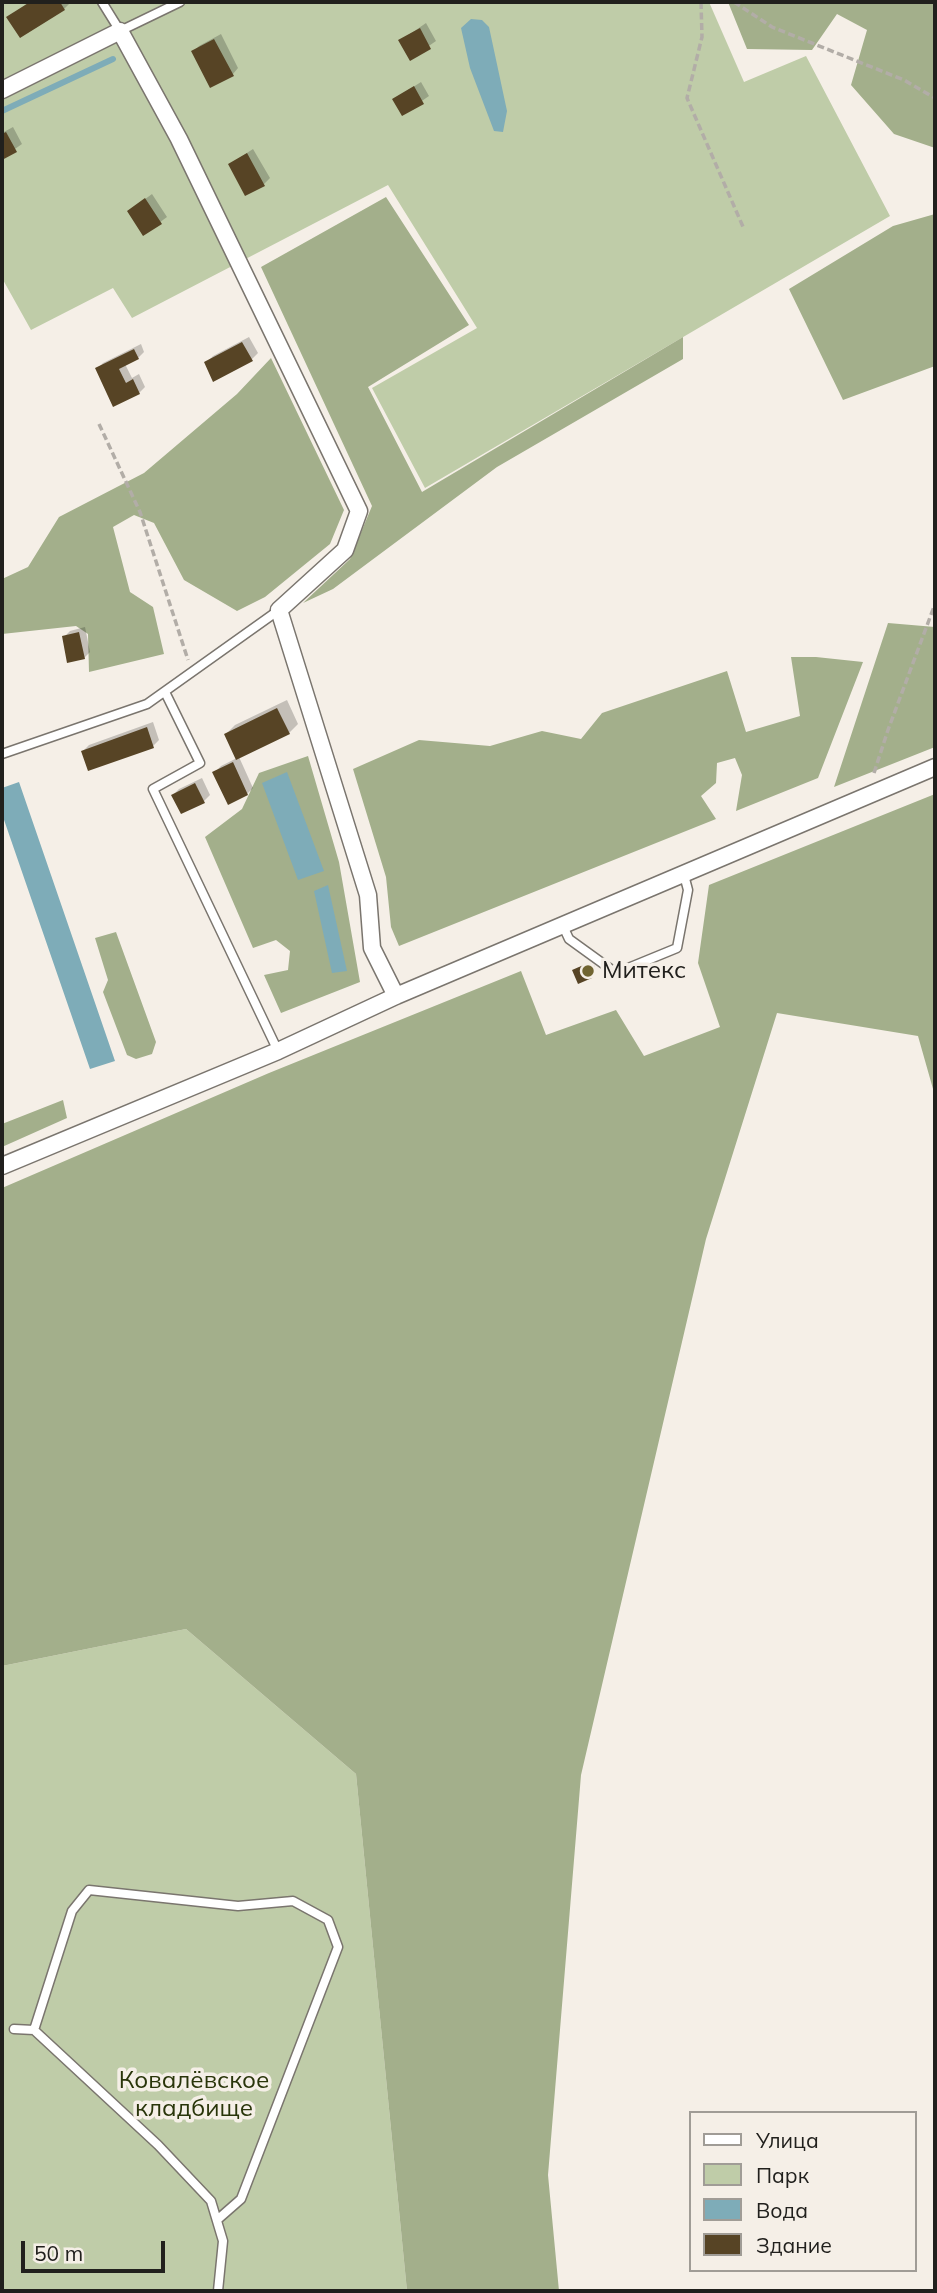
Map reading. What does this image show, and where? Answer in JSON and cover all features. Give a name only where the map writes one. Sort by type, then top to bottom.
[{"type":"street","points":[[2,90],[120,31],[179,139],[359,511],[345,550],[279,610],[369,895],[372,948],[396,996]]},
{"type":"street","points":[[2,1166],[278,1051],[396,996],[935,767]]},
{"type":"lane","points":[[102,2],[120,31],[180,2]]},
{"type":"lane","points":[[2,754],[147,704],[279,610]]},
{"type":"lane","points":[[165,692],[200,763],[153,789],[278,1051]]},
{"type":"lane","points":[[563,926],[569,939],[616,972],[677,947],[688,890],[684,875]]},
{"type":"lane","points":[[34,2030],[72,1911],[89,1890],[238,1906],[293,1901],[328,1920],[338,1947],[241,2199],[217,2220]]},
{"type":"lane","points":[[14,2029],[34,2030],[158,2145],[211,2202],[223,2241],[218,2291]]},
{"type":"path","points":[[701,2],[702,37],[687,98],[744,229]]},
{"type":"path","points":[[734,2],[772,27],[904,80],[935,98]]},
{"type":"path","points":[[99,424],[140,512],[192,672]]},
{"type":"path","points":[[867,794],[935,604]]},
{"type":"green space","points":[[2,2],[709,2],[744,82],[806,56],[890,216],[425,488],[372,388],[477,328],[388,185],[132,318],[113,288],[31,330],[2,278]]},
{"type":"green space","points":[[728,2],[935,2],[935,148],[894,134],[851,85],[867,30],[837,14],[812,50],[747,49]]},
{"type":"green space","points":[[386,197],[469,325],[368,387],[422,492],[683,337],[683,359],[497,467],[333,589],[303,603],[350,559],[372,506],[261,267]]},
{"type":"green space","points":[[935,214],[935,366],[843,400],[789,289],[893,226]]},
{"type":"green space","points":[[271,358],[344,510],[330,544],[265,597],[237,611],[184,580],[154,523],[134,515],[113,527],[130,592],[153,607],[164,654],[89,672],[88,634],[76,626],[2,634],[2,579],[28,567],[59,517],[144,473],[237,394]]},
{"type":"green space","points":[[888,623],[935,627],[935,747],[834,787]]},
{"type":"green space","points":[[791,657],[863,662],[818,778],[736,811],[742,775],[735,758],[717,763],[716,783],[701,796],[716,819],[399,946],[391,927],[386,877],[353,769],[419,740],[490,746],[542,731],[581,739],[602,713],[727,671],[746,732],[800,716]]},
{"type":"green space","points":[[308,756],[339,862],[360,982],[281,1013],[264,975],[288,970],[290,951],[276,940],[253,948],[205,837],[242,809],[259,773]]},
{"type":"green space","points":[[935,794],[935,1096],[918,1036],[777,1013],[706,1239],[581,1775],[548,2175],[559,2291],[407,2291],[356,1774],[186,1629],[2,1666],[2,1188],[269,1073],[521,971],[546,1035],[616,1010],[644,1056],[720,1027],[698,963],[709,885]]},
{"type":"green space","points":[[116,932],[156,1042],[152,1054],[136,1059],[127,1055],[103,992],[108,980],[95,938]]},
{"type":"green space","points":[[63,1100],[67,1118],[2,1147],[2,1124]]},
{"type":"green space","name":"Ковалёвское кладбище","points":[[186,1629],[356,1774],[407,2291],[2,2291],[2,1666]]},
{"type":"water","points":[[471,19],[482,20],[489,27],[507,111],[503,132],[494,131],[470,68],[461,28]]},
{"type":"water","points":[[287,772],[324,871],[298,880],[262,783]]},
{"type":"water","points":[[19,782],[115,1061],[90,1069],[2,814],[2,788]]},
{"type":"water","points":[[328,885],[347,971],[332,973],[314,891]]},
{"type":"building","points":[[30,2],[60,2],[65,10],[20,38],[6,17]]},
{"type":"building","points":[[420,28],[431,49],[410,61],[398,40]]},
{"type":"building","points":[[214,39],[234,76],[210,88],[191,51]]},
{"type":"building","points":[[414,86],[424,104],[402,116],[392,99]]},
{"type":"building","points":[[6,132],[17,152],[2,160],[2,134]]},
{"type":"building","points":[[247,153],[265,186],[245,196],[228,164]]},
{"type":"building","points":[[145,198],[162,224],[143,236],[127,211]]},
{"type":"building","points":[[242,342],[253,361],[213,382],[204,362]]},
{"type":"building","points":[[134,349],[139,359],[119,369],[126,383],[133,379],[140,394],[113,407],[95,368]]},
{"type":"building","points":[[79,632],[85,659],[67,663],[62,636]]},
{"type":"building","points":[[277,708],[290,734],[236,760],[224,734]]},
{"type":"building","points":[[147,727],[154,748],[88,771],[81,751]]},
{"type":"building","points":[[233,762],[248,795],[228,805],[212,772]]},
{"type":"building","points":[[195,783],[205,803],[181,814],[171,795]]},
{"type":"building","points":[[586,964],[593,969],[592,978],[578,984],[572,970]]},
{"type":"waterway","points":[[2,111],[113,59]]},
{"type":"place","name":"Митекс","points":[[588,971]]}]
